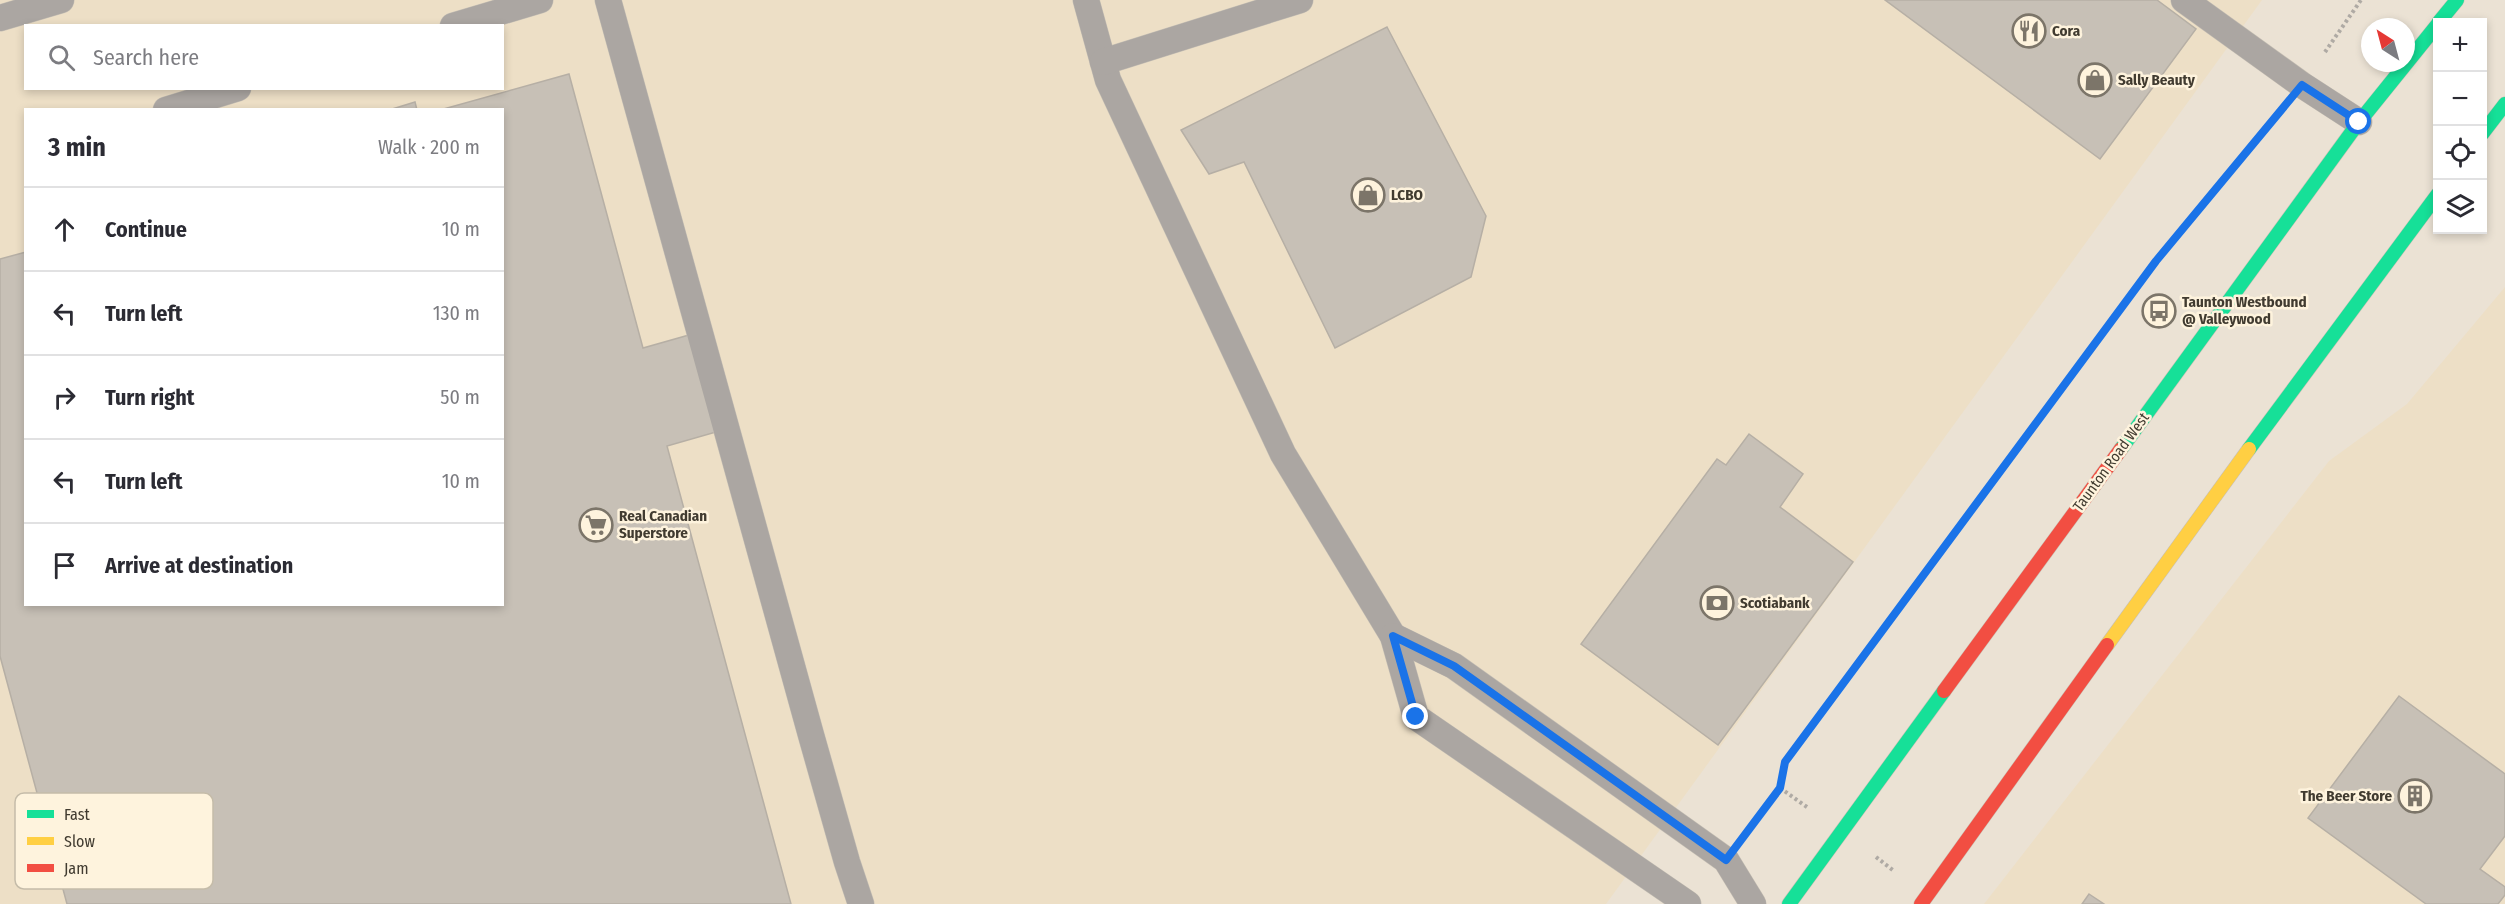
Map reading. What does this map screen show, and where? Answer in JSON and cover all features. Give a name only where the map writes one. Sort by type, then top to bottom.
[{"type":"main road","name":"Taunton Road West","points":[[2442,18],[2457,0]]},
{"type":"main road","name":"Taunton Road West","points":[[1789,904],[2359,122],[2433,29]]},
{"type":"main road","points":[[2487,127],[2505,104]]},
{"type":"main road","points":[[1924,900],[2162,567],[2433,202]]},
{"type":"lane","points":[[0,18],[62,0]]},
{"type":"lane","points":[[460,24],[540,0]]},
{"type":"lane","points":[[608,0],[821,770],[861,904]]},
{"type":"lane","points":[[1086,0],[1108,80],[1283,454],[1393,636],[1416,717],[1688,904]]},
{"type":"lane","points":[[1103,62],[1300,0]]},
{"type":"lane","points":[[2184,0],[2302,85],[2359,122]]},
{"type":"lane","points":[[173,108],[231,90]]},
{"type":"lane","points":[[1393,636],[1454,666],[1726,860],[1753,904]]},
{"type":"path","points":[[1726,860],[1780,788],[1785,762],[2156,261],[2302,85],[2361,0]]},
{"type":"path","points":[[1841,832],[1924,900]]},
{"type":"shaded area","points":[[0,0],[2262,0],[1606,904],[0,904]]},
{"type":"shaded area","points":[[2505,287],[2505,904],[1984,904],[2329,461],[2407,404]]},
{"type":"building","points":[[1885,0],[2157,0],[2196,29],[2100,159]]},
{"type":"building","name":"LCBO","points":[[1387,27],[1486,216],[1471,277],[1335,348],[1244,162],[1209,174],[1181,130]]},
{"type":"building","name":"Real Canadian Superstore","points":[[569,74],[643,348],[689,335],[716,432],[667,446],[791,904],[67,904],[63,889],[213,889],[213,793],[37,793],[0,656],[0,259],[24,253],[24,606],[504,606],[504,108],[447,108]]},
{"type":"building","points":[[415,102],[416,108],[396,108]]},
{"type":"building","name":"Scotiabank","points":[[1749,434],[1803,474],[1780,507],[1853,562],[1718,745],[1581,644],[1717,459],[1726,465]]},
{"type":"building","name":"The Beer Store","points":[[2399,696],[2505,774],[2505,836],[2480,869],[2505,887],[2505,895],[2498,904],[2426,904],[2308,818]]},
{"type":"building","points":[[2089,894],[2104,904],[2082,904]]},
{"type":"traffic: fast","points":[[2442,18],[2457,0]]},
{"type":"traffic: fast","points":[[2121,449],[2359,122],[2433,30]]},
{"type":"traffic: fast","points":[[2487,127],[2505,104]]},
{"type":"traffic: fast","points":[[2249,449],[2433,201]]},
{"type":"traffic: fast","points":[[1789,904],[1944,691]]},
{"type":"traffic: slow","points":[[2107,645],[2249,449]]},
{"type":"traffic: jam","points":[[1944,691],[2121,449]]},
{"type":"traffic: jam","points":[[1921,904],[2107,645]]},
{"type":"place","name":"Cora","points":[[2029,31]]},
{"type":"place","name":"Sally Beauty","points":[[2095,80]]},
{"type":"place","name":"LCBO","points":[[1368,195]]},
{"type":"place","name":"Taunton Westbound @ Valleywood","points":[[2159,311]]},
{"type":"place","name":"Real Canadian Superstore","points":[[596,525]]},
{"type":"place","name":"Scotiabank","points":[[1717,603]]},
{"type":"place","name":"The Beer Store","points":[[2415,796]]},
{"type":"route","points":[[1416,717],[1393,636],[1454,666],[1726,860],[1780,788],[1785,762],[2156,261],[2302,85],[2359,122]]}]
